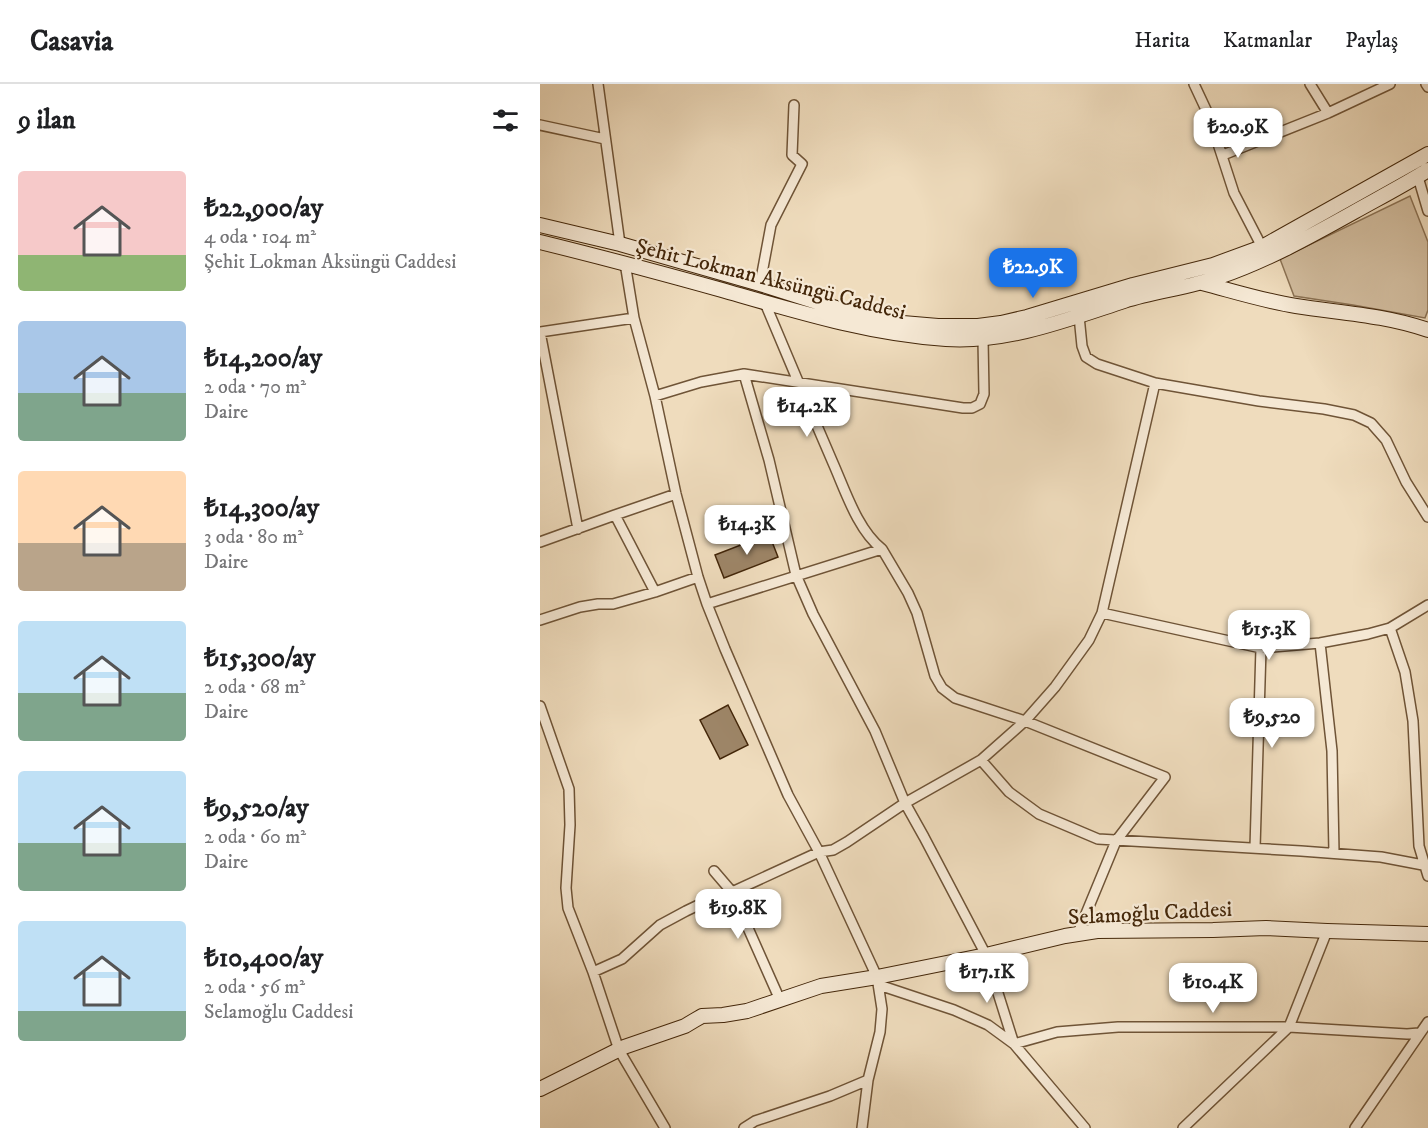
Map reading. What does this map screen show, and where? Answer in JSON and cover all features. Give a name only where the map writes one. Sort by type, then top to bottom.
[{"type":"main road","name":"Şehit Lokman Aksüngü Caddesi","points":[[540,225],[620,244],[891,322],[938,326],[978,326],[1027,317],[1133,285],[1213,265],[1262,247],[1428,154]]},
{"type":"main road","name":"Şehit Lokman Aksüngü Caddesi","points":[[540,242],[874,330],[949,340],[983,339],[1015,334],[1132,299],[1219,277],[1267,258],[1423,174]]},
{"type":"main road","points":[[1201,282],[1294,306],[1392,320],[1428,330]]},
{"type":"main road","name":"Selamoğlu Caddesi","points":[[540,1089],[619,1050],[685,1026],[702,1016],[747,1011],[820,986],[878,981],[1078,933],[1266,928],[1428,933]]},
{"type":"street","points":[[598,84],[620,244]]},
{"type":"street","points":[[1194,84],[1209,116],[1234,193],[1262,247]]},
{"type":"street","points":[[1310,84],[1328,112]]},
{"type":"street","points":[[1223,155],[1390,84]]},
{"type":"street","points":[[760,284],[771,225],[802,164],[792,155],[794,105]]},
{"type":"street","points":[[540,125],[605,139]]},
{"type":"street","points":[[1423,174],[1428,211]]},
{"type":"street","points":[[626,263],[634,318],[655,396],[676,494],[707,604],[788,795],[819,852],[878,981],[882,1008],[880,1032],[868,1080],[862,1128]]},
{"type":"street","points":[[765,303],[798,384],[854,509],[868,536],[882,549],[908,593],[917,613],[935,676],[942,688],[955,698],[1025,721],[1165,777],[1116,842],[1078,933]]},
{"type":"street","points":[[1079,316],[1082,346],[1086,357],[1097,364],[1155,383],[1259,401],[1324,409],[1354,415],[1371,423],[1386,440],[1406,482],[1428,517]]},
{"type":"street","points":[[578,529],[540,332],[634,318]]},
{"type":"street","points":[[655,396],[700,382],[744,374],[798,384],[972,408],[981,404],[984,394],[983,339]]},
{"type":"street","points":[[744,374],[769,460],[796,575],[813,614],[875,731],[905,803],[986,955],[1014,1044]]},
{"type":"street","points":[[593,972],[622,959],[660,926],[711,899],[732,892],[819,852],[833,850],[847,842],[905,803],[981,760],[1025,721],[1055,687],[1089,640],[1102,613],[1155,383]]},
{"type":"street","points":[[540,542],[676,494]]},
{"type":"street","points":[[615,515],[655,592]]},
{"type":"street","points":[[707,604],[882,549]]},
{"type":"street","points":[[540,620],[580,607],[613,604],[698,576]]},
{"type":"street","points":[[1102,613],[1261,648],[1320,643],[1390,628],[1428,605]]},
{"type":"street","points":[[1390,628],[1405,672],[1413,721],[1419,846],[1428,876]]},
{"type":"street","points":[[1320,643],[1332,751],[1334,853]]},
{"type":"street","points":[[1255,848],[1261,648]]},
{"type":"street","points":[[540,706],[569,789],[570,825],[566,888],[568,908],[593,972],[619,1050],[665,1128]]},
{"type":"street","points":[[981,760],[1009,792],[1039,814],[1098,839],[1116,842],[1334,853],[1381,857],[1423,865]]},
{"type":"street","points":[[714,870],[732,892],[780,1000]]},
{"type":"street","points":[[1183,1128],[1290,1027],[1327,931]]},
{"type":"street","points":[[878,981],[973,1017],[988,1025],[1014,1044],[1085,1128]]},
{"type":"street","points":[[1355,1128],[1428,1022]]},
{"type":"street","points":[[1014,1044],[1057,1032],[1118,1027],[1290,1027],[1419,1033]]},
{"type":"street","points":[[744,1128],[755,1121],[830,1096],[868,1080]]},
{"type":"shaded area","points":[[1410,196],[1428,242],[1428,310],[1425,318],[1294,296],[1280,259]]},
{"type":"building","points":[[769,534],[778,557],[724,578],[715,555]]},
{"type":"building","points":[[728,705],[748,745],[720,759],[700,720]]}]
